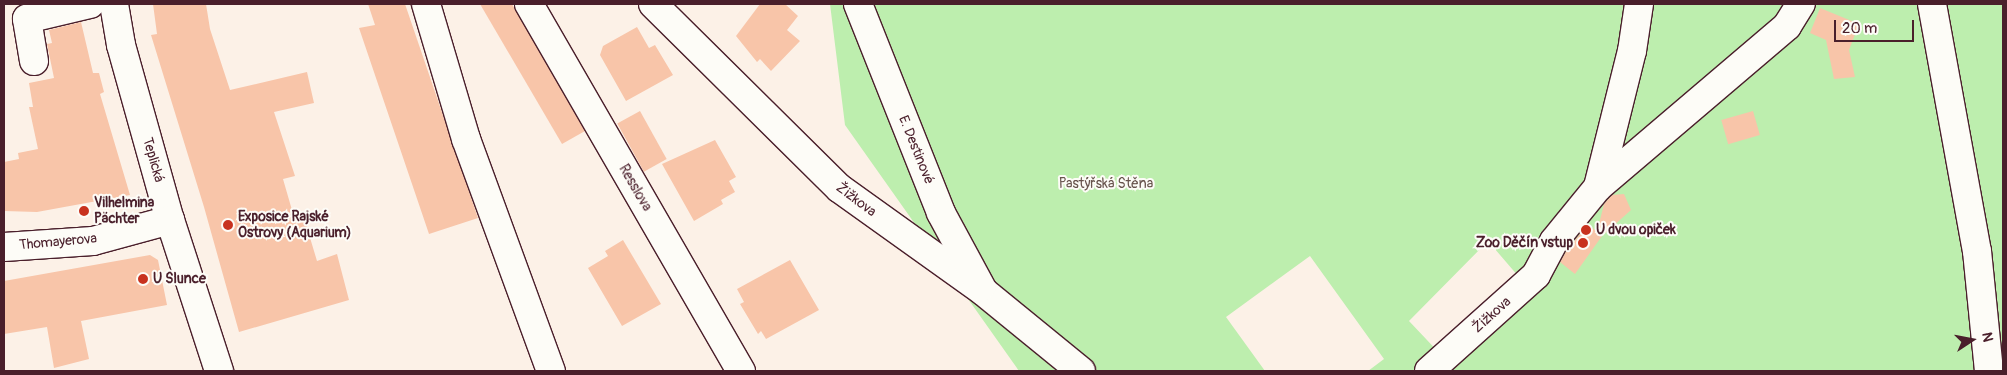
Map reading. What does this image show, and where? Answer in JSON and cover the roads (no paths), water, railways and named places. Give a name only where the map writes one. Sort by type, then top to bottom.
[{"type":"street","points":[[34,61],[27,19],[90,4]]},
{"type":"street","name":"Teplická","points":[[114,4],[120,45],[170,220],[219,371]]},
{"type":"street","points":[[426,4],[466,139],[551,371]]},
{"type":"street","name":"Resslova","points":[[529,4],[741,371]]},
{"type":"street","name":"Žižkova","points":[[653,4],[839,188],[984,292],[1081,371]]},
{"type":"street","name":"E. Destinové","points":[[858,4],[941,213],[984,292]]},
{"type":"street","points":[[1598,187],[1632,51],[1639,4]]},
{"type":"street","points":[[1598,187],[1787,26],[1801,4]]},
{"type":"street","points":[[1932,4],[1977,251],[1989,371]]},
{"type":"street","name":"Žižkova","points":[[1429,371],[1536,275],[1547,253],[1598,187]]},
{"type":"street","name":"Thomayerova","points":[[4,247],[93,241],[170,220]]},
{"type":"place","name":"Vilhelmina Pächter","points":[[84,211]]},
{"type":"place","name":"Exposice Rajské Ostrovy (Aquarium)","points":[[228,225]]},
{"type":"place","name":"U dvou opiček","points":[[1586,230]]},
{"type":"place","name":"Zoo Děčín vstup","points":[[1583,243]]},
{"type":"place","name":"U Slunce","points":[[143,279]]},
{"type":"park label","name":"Pastýřská Stěna","points":[[1106,184]]}]
